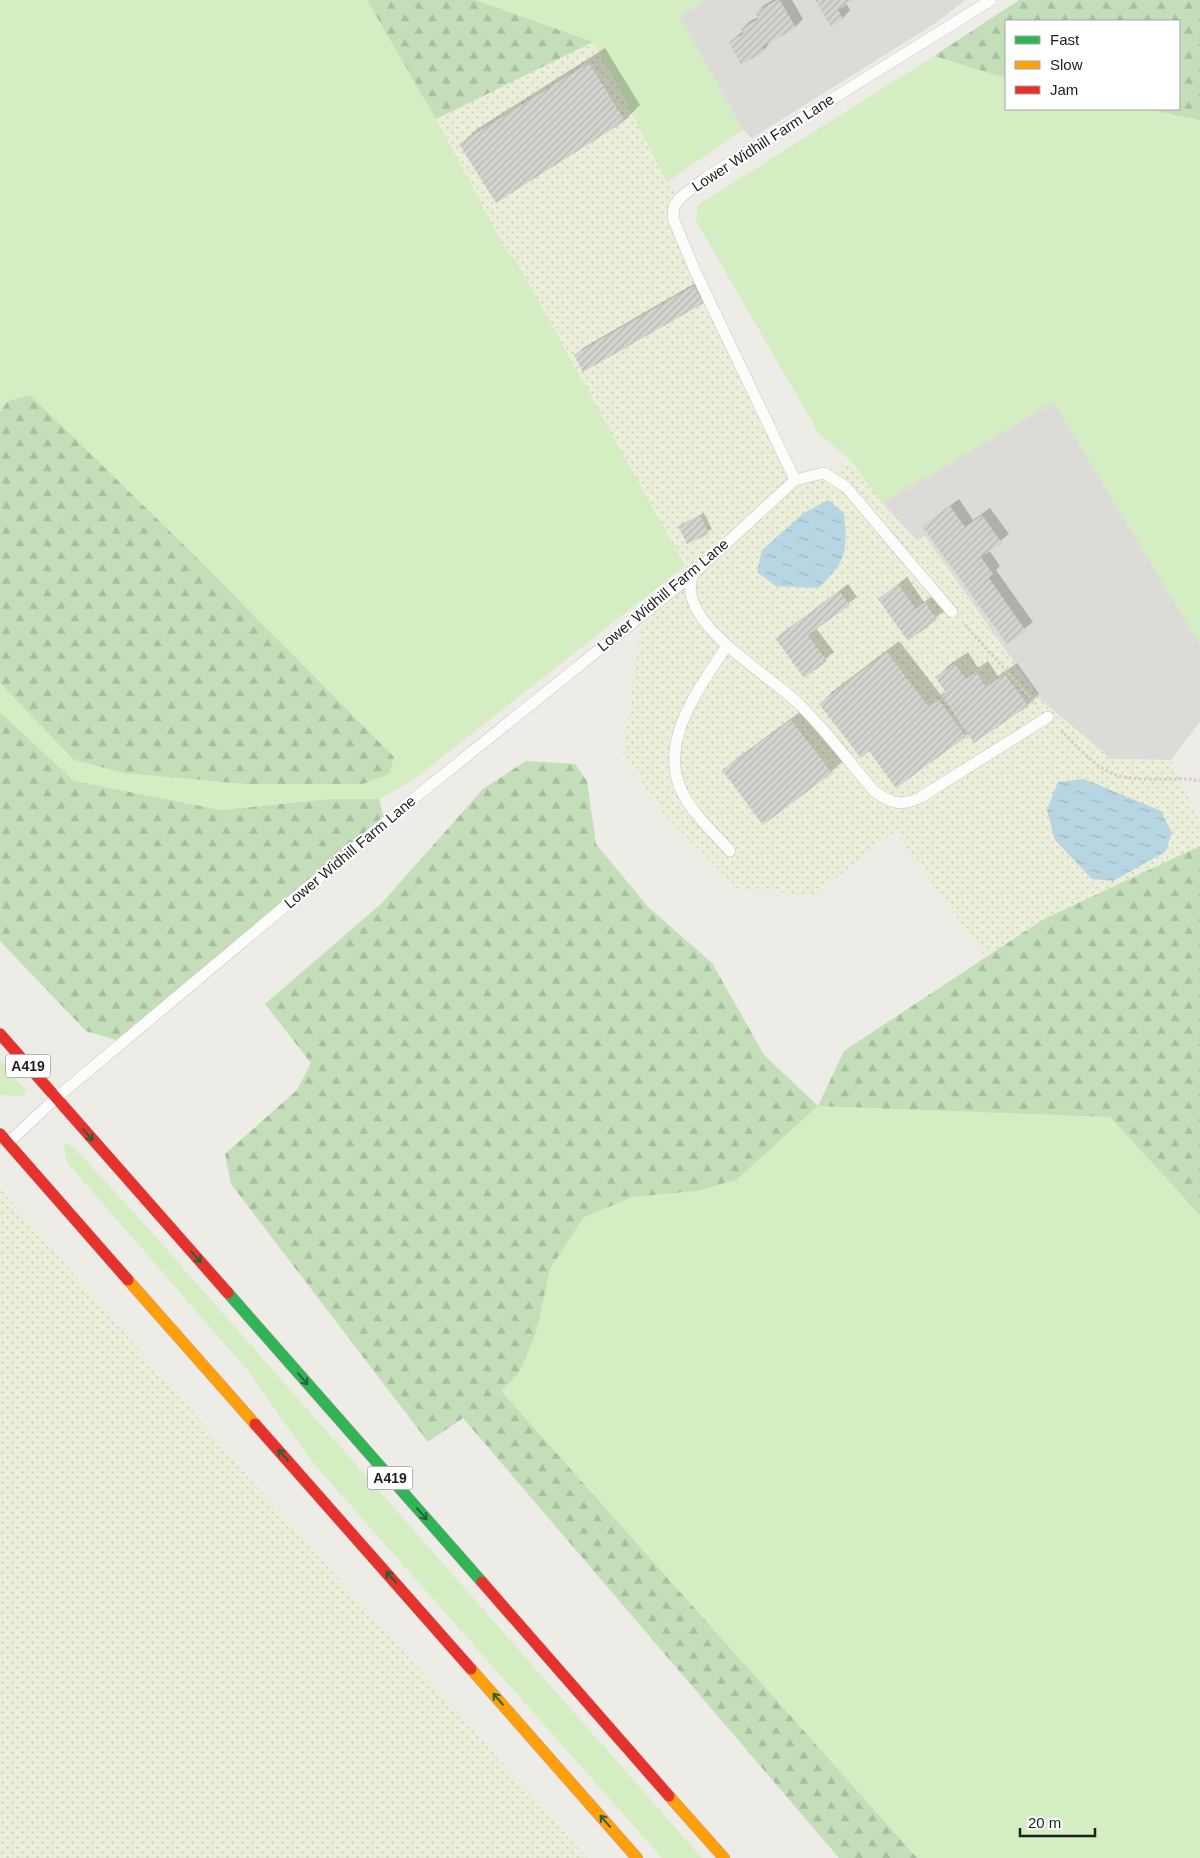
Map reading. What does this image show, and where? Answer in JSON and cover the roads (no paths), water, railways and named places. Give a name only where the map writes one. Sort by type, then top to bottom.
[{"type":"highway","name":"A419","points":[[0,1034],[724,1858]]},
{"type":"highway","points":[[4,1138],[637,1858]]},
{"type":"lane","name":"Lower Widhill Farm Lane","points":[[4,1138],[56,1098],[412,800],[692,575],[795,480],[695,271],[673,218],[674,206],[681,197],[707,178],[991,0]]},
{"type":"lane","points":[[795,480],[824,474],[846,487],[952,612]]},
{"type":"lane","points":[[692,575],[690,592],[694,606],[727,645],[802,706],[874,791],[888,801],[911,802],[920,798],[1048,717]]},
{"type":"lane","points":[[727,645],[684,719],[676,738],[674,755],[682,792],[696,812],[730,851]]},
{"type":"water","points":[[828,500],[844,513],[846,537],[840,562],[828,579],[818,588],[776,586],[757,572],[762,550],[804,513]]},
{"type":"water","points":[[1084,779],[1161,811],[1172,833],[1165,852],[1113,881],[1092,879],[1055,840],[1047,810],[1058,782]]}]
